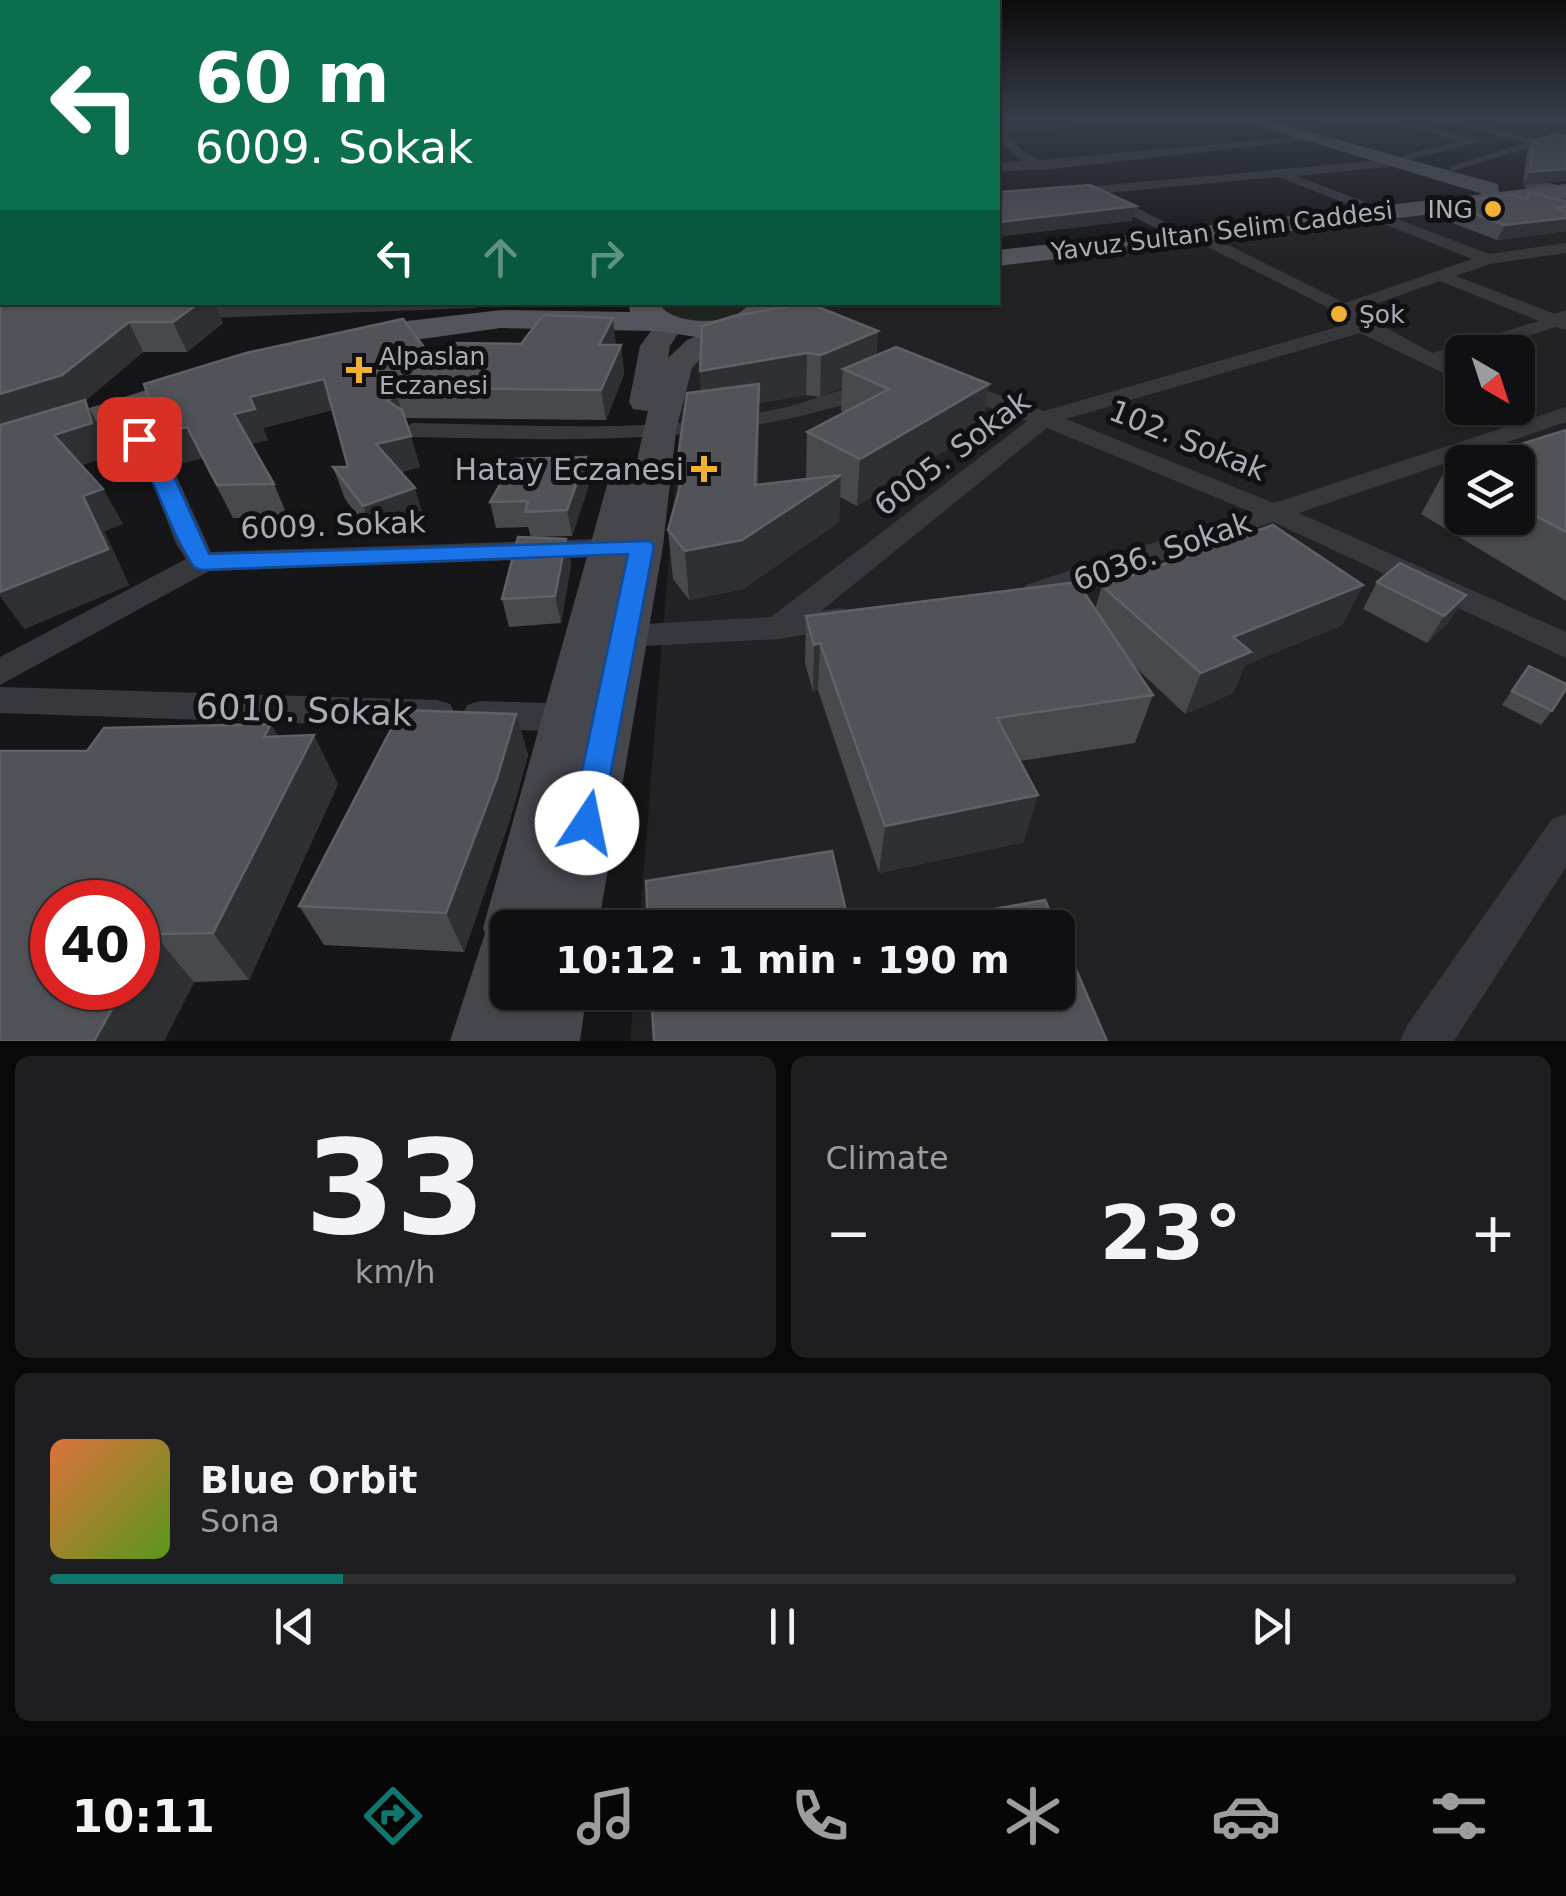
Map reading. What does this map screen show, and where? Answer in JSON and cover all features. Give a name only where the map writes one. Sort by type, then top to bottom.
[{"type":"main road","points":[[1414,167],[1452,181],[1526,191]]},
{"type":"main road","points":[[1418,167],[1490,189]]},
{"type":"main road","name":"Yavuz Sultan Selim Caddesi","points":[[1000,258],[1364,209],[1452,181],[1490,189],[1565,193]]},
{"type":"main road","name":"Yavuz Sultan Selim Caddesi","points":[[1000,246],[1526,191]]},
{"type":"main road","points":[[482,305],[320,345],[501,319],[710,329],[772,315]]},
{"type":"main road","points":[[0,435],[231,370],[0,449]]},
{"type":"street","points":[[1043,167],[1164,227]]},
{"type":"street","points":[[1258,167],[1487,259]]},
{"type":"street","points":[[1000,199],[1347,167]]},
{"type":"street","points":[[1452,181],[1484,167]]},
{"type":"street","points":[[1194,234],[1332,302],[1362,326],[1445,368]]},
{"type":"street","points":[[1342,310],[1487,259],[1562,251]]},
{"type":"street","points":[[1442,276],[1563,321]]},
{"type":"street","points":[[158,313],[369,305]]},
{"type":"street","points":[[1430,360],[1563,321]]},
{"type":"street","name":"6005. Sokak","points":[[779,628],[1045,418],[1362,326]]},
{"type":"street","points":[[568,910],[588,718],[649,431],[661,329]]},
{"type":"street","points":[[413,430],[649,431],[826,406],[885,366]]},
{"type":"street","name":"102. Sokak","points":[[923,377],[1045,418],[1278,511],[1566,646]]},
{"type":"street","name":"6009. Sokak","points":[[118,410],[160,468],[190,544],[202,562],[627,547]]},
{"type":"street","name":"6036. Sokak","points":[[1014,595],[1053,590],[1548,419]]},
{"type":"street","points":[[521,910],[588,718],[624,636],[627,547]]},
{"type":"street","points":[[0,672],[202,562]]},
{"type":"street","points":[[624,636],[779,628],[877,614]]},
{"type":"street","name":"6010. Sokak","points":[[0,700],[588,718]]},
{"type":"street","points":[[1425,1041],[1566,832]]},
{"type":"street","points":[[486,1041],[494,1010]]},
{"type":"street","points":[[544,1041],[550,1010]]},
{"type":"shaded area","points":[[1476,202],[1566,216],[1566,1041],[630,1041],[633,1010],[1075,1010],[1075,910],[640,910],[684,371],[709,345],[767,320],[816,305],[1000,305],[1000,258]]},
{"type":"shaded area","points":[[662,305],[747,305],[741,314],[700,322],[661,309]]},
{"type":"building","points":[[1531,167],[1566,167],[1566,169],[1530,172]]},
{"type":"building","points":[[1090,185],[1136,206],[1000,222],[1000,192]]},
{"type":"building","points":[[1529,193],[1566,201],[1566,207],[1555,208],[1566,211],[1566,218],[1505,225],[1443,203],[1513,195],[1527,199]]},
{"type":"building","points":[[0,305],[196,305],[173,322],[129,322],[62,375],[0,394]]},
{"type":"building","points":[[813,305],[878,331],[821,355],[807,353],[700,371],[702,326],[734,316]]},
{"type":"building","points":[[543,315],[613,318],[599,345],[621,345],[601,390],[395,388],[396,393],[388,401],[402,410],[411,436],[376,444],[415,488],[363,506],[333,467],[348,467],[324,379],[250,397],[255,409],[234,414],[274,484],[217,485],[187,427],[161,434],[144,384],[246,353],[403,319],[438,366],[456,343],[521,344]]},
{"type":"building","points":[[896,347],[989,384],[860,459],[807,432],[889,389],[843,369]]},
{"type":"building","points":[[759,384],[755,485],[841,475],[742,540],[685,551],[668,530],[684,472],[676,472],[687,393]]},
{"type":"building","points":[[85,400],[92,423],[54,435],[103,489],[83,496],[108,549],[0,592],[0,425]]},
{"type":"building","points":[[1566,430],[1566,532],[1535,515],[1535,445],[1518,445]]},
{"type":"building","points":[[586,457],[567,510],[525,512],[528,501],[490,502],[515,459]]},
{"type":"building","points":[[1273,525],[1363,585],[1233,637],[1251,652],[1201,673],[1102,586]]},
{"type":"building","points":[[518,537],[566,539],[555,596],[502,599]]},
{"type":"building","points":[[1400,563],[1466,595],[1444,616],[1377,582]]},
{"type":"building","points":[[1077,582],[1153,695],[997,718],[1038,795],[885,826],[820,643],[814,645],[806,616]]},
{"type":"building","points":[[1529,666],[1566,684],[1552,711],[1512,691]]},
{"type":"building","points":[[401,710],[516,714],[497,778],[446,913],[299,906]]},
{"type":"building","points":[[271,724],[264,737],[314,735],[213,933],[160,934],[160,880],[30,880],[30,1010],[112,1010],[94,1041],[0,1041],[0,751],[87,751],[104,728]]},
{"type":"building","points":[[832,851],[846,910],[647,910],[646,881]]},
{"type":"building","points":[[1045,900],[1049,910],[989,910]]},
{"type":"building","points":[[1075,967],[1107,1041],[654,1041],[652,1010],[1075,1010]]},
{"type":"place","name":"ING","points":[[1493,209]]},
{"type":"place","name":"Şok","points":[[1339,314]]},
{"type":"place","name":"Alpaslan Eczanesi","points":[[359,370]]},
{"type":"place","name":"Hatay Eczanesi","points":[[704,469]]},
{"type":"route","points":[[139,439],[160,468],[190,544],[202,562],[642,546],[587,823]]}]
